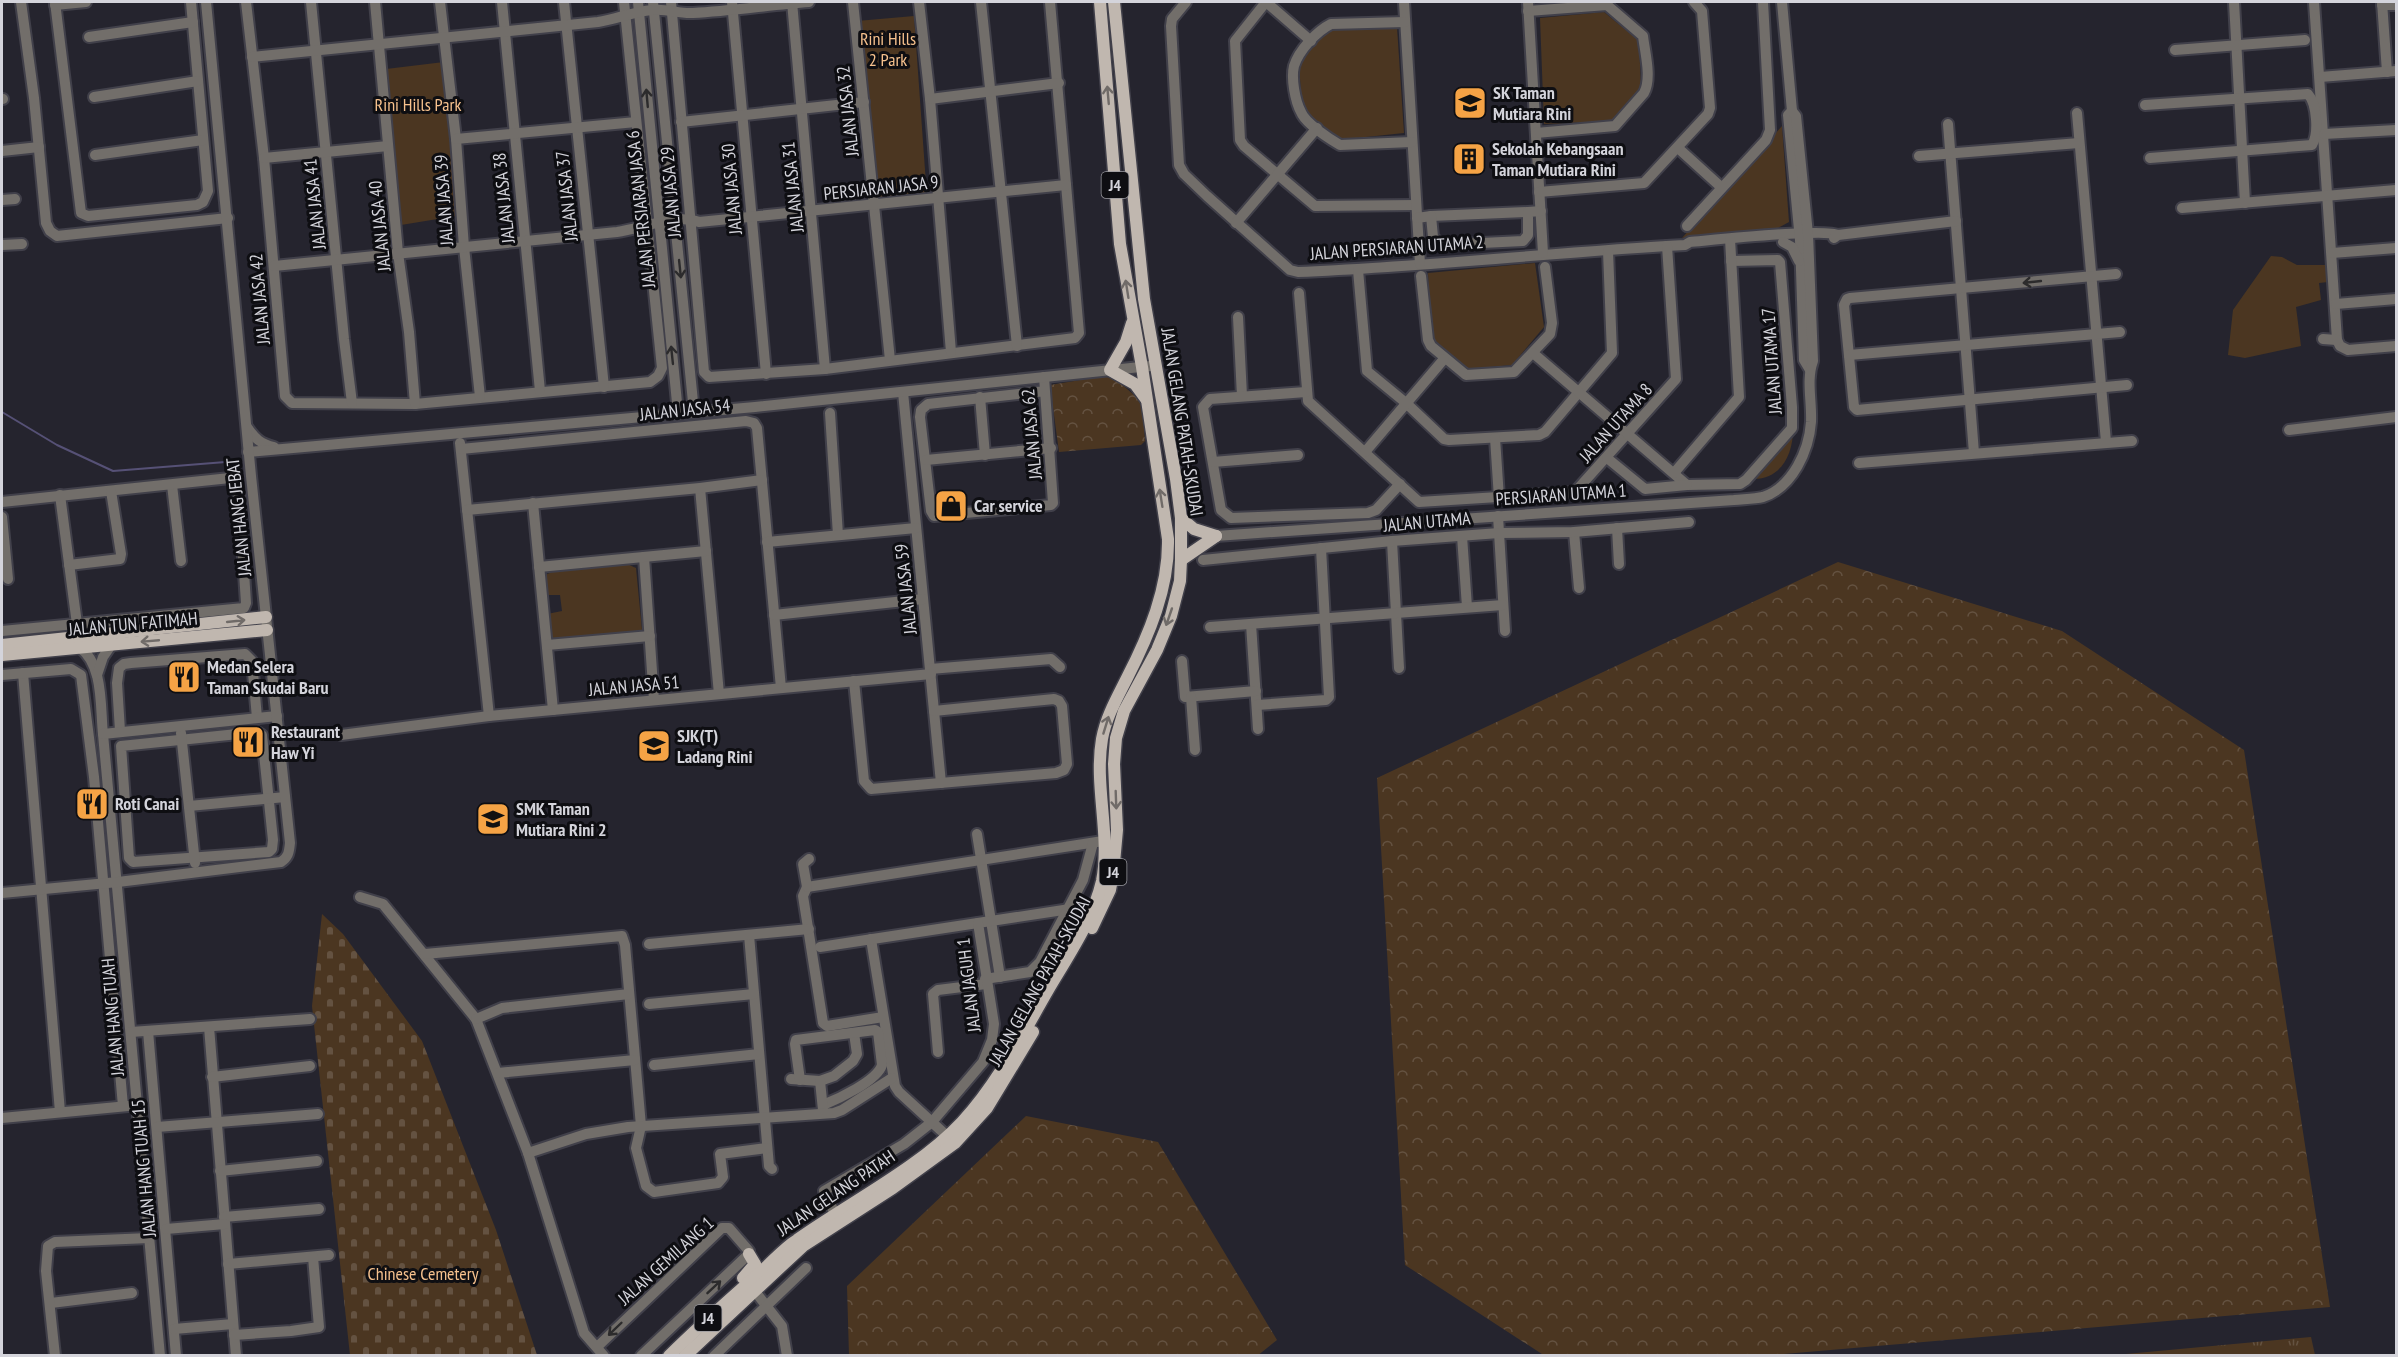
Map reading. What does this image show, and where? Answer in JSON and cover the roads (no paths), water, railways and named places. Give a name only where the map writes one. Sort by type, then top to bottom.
[{"type":"main road","name":"JALAN GELANG PATAH-SKUDAI","points":[[948,1142],[983,1113],[1007,1078],[1080,951],[1110,890],[1117,830],[1114,764],[1116,738],[1124,711],[1171,616],[1180,581],[1181,518],[1176,479],[1148,366],[1133,322],[1120,244],[1100,2]]},
{"type":"main road","name":"JALAN GELANG PATAH-SKUDAI","points":[[948,1142],[983,1098],[1088,919],[1101,882],[1104,862],[1098,842],[1099,764],[1102,738],[1112,706],[1144,643],[1166,576],[1168,539],[1147,401],[1148,366],[1144,299],[1114,2]]},
{"type":"main road","points":[[1115,186],[1123,218],[1127,219],[1130,217],[1134,183]]},
{"type":"main road","points":[[1133,322],[1126,342],[1110,370],[1135,384],[1147,401]]},
{"type":"main road","points":[[1181,518],[1194,529],[1216,537]]},
{"type":"main road","points":[[1181,560],[1216,537]]},
{"type":"main road","name":"JALAN TUN FATIMAH","points":[[2,655],[19,648],[207,624],[267,623]]},
{"type":"main road","name":"JALAN TUN FATIMAH","points":[[2,645],[19,648],[112,644],[207,624]]},
{"type":"main road","name":"JALAN GELANG PATAH","points":[[683,1349],[716,1311],[803,1246],[923,1167],[948,1142]]},
{"type":"main road","name":"JALAN GELANG PATAH","points":[[669,1356],[683,1349],[751,1286],[793,1242],[948,1142]]},
{"type":"main road","points":[[716,1311],[754,1266],[749,1254]]},
{"type":"main road","points":[[663,1356],[683,1349]]},
{"type":"street","points":[[21,2],[39,147],[44,214],[50,231],[57,236],[228,218]]},
{"type":"street","points":[[86,2],[55,3],[81,213],[88,216],[135,213],[197,205],[203,202],[208,191],[191,2]]},
{"type":"street","name":"JALAN HANG JEBAT","points":[[2,892],[118,882],[281,862],[286,859],[290,843],[248,452],[228,218],[206,2]]},
{"type":"street","name":"JALAN JASA 42","points":[[246,2],[264,158],[286,399],[292,403],[415,404],[480,396],[650,382],[658,376],[662,368],[644,229]]},
{"type":"street","name":"JALAN JASA 41","points":[[311,2],[352,403]]},
{"type":"street","name":"JALAN JASA 40","points":[[375,2],[398,253],[409,332],[415,404]]},
{"type":"street","name":"JALAN JASA 39","points":[[440,2],[456,139],[464,247],[480,396]]},
{"type":"street","name":"JALAN JASA 38","points":[[502,2],[540,391]]},
{"type":"street","name":"JALAN JASA 37","points":[[564,2],[604,387]]},
{"type":"street","points":[[624,2],[623,19],[636,122],[644,229]]},
{"type":"street","name":"JALAN JASA 31","points":[[793,2],[825,369]]},
{"type":"street","points":[[252,57],[623,19],[653,5],[674,11],[732,5],[808,2]]},
{"type":"street","name":"JALAN JASA 32","points":[[854,2],[890,360]]},
{"type":"street","points":[[919,2],[930,99],[951,352]]},
{"type":"street","points":[[981,2],[1017,346]]},
{"type":"street","points":[[766,374],[1075,339],[1079,333],[1059,83],[1050,2]]},
{"type":"street","name":"JALAN PERSIARAN UTAMA 2","points":[[1186,2],[1172,19],[1171,26],[1179,165],[1184,174],[1290,270],[1298,272],[1358,270],[1543,254],[1685,245],[1690,242],[1730,242],[1821,236],[1833,239],[1838,235],[1956,220]]},
{"type":"street","points":[[1311,41],[1266,2],[1235,41],[1240,140],[1244,147],[1315,206],[1321,208],[1416,205]]},
{"type":"street","points":[[1404,2],[1420,264]]},
{"type":"street","points":[[1539,192],[1639,185],[1647,180],[1708,114],[1710,108],[1702,11],[1694,2]]},
{"type":"street","points":[[1687,226],[1766,140],[1770,130],[1763,2]]},
{"type":"street","name":"PERSIARAN UTAMA 1","points":[[1216,537],[1764,497],[1782,484],[1798,466],[1808,443],[1811,421],[1810,370],[1804,360],[1805,262],[1796,116],[1792,111],[1782,2]]},
{"type":"street","points":[[2234,2],[2245,203]]},
{"type":"street","points":[[2314,2],[2340,344]]},
{"type":"street","points":[[2320,77],[2392,71],[2382,3],[2397,5]]},
{"type":"street","name":"JALAN PERSIARAN JASA 6","points":[[653,5],[694,412]]},
{"type":"street","name":"JALAN JASA 30","points":[[732,5],[766,374]]},
{"type":"street","points":[[1536,133],[1611,128],[1647,88],[1643,36],[1607,5],[1528,6],[1543,254]]},
{"type":"street","points":[[639,12],[655,21],[674,11]]},
{"type":"street","name":"JALAN JASA 29","points":[[674,11],[681,122],[694,223],[704,372],[708,377],[766,374]]},
{"type":"street","name":"JALAN PERSIARAN JASA 6","points":[[639,12],[678,413]]},
{"type":"street","points":[[89,37],[193,22]]},
{"type":"street","points":[[1405,22],[1331,24],[1311,41],[1295,63],[1294,86],[1301,114],[1340,145],[1412,142]]},
{"type":"street","points":[[2175,50],[2305,40]]},
{"type":"street","points":[[94,97],[198,81]]},
{"type":"street","points":[[930,99],[1059,83]]},
{"type":"street","points":[[2145,105],[2308,94],[2313,100],[2316,139],[2312,145],[2150,158]]},
{"type":"street","points":[[681,122],[864,102]]},
{"type":"street","points":[[2077,113],[2106,442]]},
{"type":"street","points":[[456,139],[636,122]]},
{"type":"street","points":[[1948,124],[1974,453]]},
{"type":"street","points":[[1236,223],[1317,128]]},
{"type":"street","points":[[2324,134],[2397,130]]},
{"type":"street","points":[[95,155],[204,140]]},
{"type":"street","points":[[1919,156],[2079,143]]},
{"type":"street","points":[[264,158],[388,146]]},
{"type":"street","points":[[2,151],[39,147]]},
{"type":"street","points":[[1678,148],[1721,187]]},
{"type":"street","name":"PERSIARAN JASA 9","points":[[274,266],[1066,185]]},
{"type":"street","points":[[2182,208],[2397,190]]},
{"type":"street","points":[[2,200],[15,199]]},
{"type":"street","points":[[1417,218],[1541,211]]},
{"type":"street","points":[[1801,211],[1821,236],[1805,262],[1783,238],[1801,211]]},
{"type":"street","points":[[1431,216],[1437,243],[1453,245],[1522,241],[1528,235],[1528,212]]},
{"type":"street","points":[[135,213],[137,227]]},
{"type":"street","points":[[1674,473],[1739,397],[1730,242]]},
{"type":"street","points":[[2,245],[22,243]]},
{"type":"street","name":"JALAN UTAMA 8","points":[[1306,392],[1308,401],[1422,503],[1575,492],[1676,379],[1667,246]]},
{"type":"street","points":[[2332,253],[2397,248]]},
{"type":"street","points":[[1358,270],[1367,371],[1406,403],[1444,439],[1539,435],[1545,432],[1612,353],[1608,251]]},
{"type":"street","name":"JALAN UTAMA 17","points":[[1687,485],[1740,484],[1792,428],[1782,267],[1778,260],[1731,261]]},
{"type":"street","points":[[1421,276],[1428,340],[1431,346],[1466,375],[1506,374],[1514,372],[1550,334],[1552,328],[1545,267]]},
{"type":"street","points":[[2116,274],[1846,299],[1844,305],[1854,407],[1859,410],[2127,385]]},
{"type":"street","points":[[1299,293],[1306,392],[1210,399],[1203,407],[1221,510],[1231,518],[1368,513],[1376,510],[1400,484]]},
{"type":"street","points":[[2336,304],[2397,299]]},
{"type":"street","points":[[1238,317],[1242,396]]},
{"type":"street","points":[[1849,355],[2120,332]]},
{"type":"street","points":[[2323,339],[2340,344],[2397,346]]},
{"type":"street","points":[[1533,353],[1687,485]]},
{"type":"street","points":[[1365,452],[1444,359]]},
{"type":"street","points":[[248,452],[694,412],[1148,366]]},
{"type":"street","name":"JALAN JASA 62","points":[[980,397],[928,404],[921,410],[931,511],[937,517],[1051,505],[1054,500],[1044,377]]},
{"type":"street","points":[[985,455],[980,397],[1045,391]]},
{"type":"street","name":"JALAN JASA 59","points":[[903,392],[941,783]]},
{"type":"street","points":[[830,412],[838,535]]},
{"type":"street","points":[[2289,430],[2397,417]]},
{"type":"street","name":"JALAN JASA 54","points":[[461,449],[746,421],[754,423],[757,428],[781,688]]},
{"type":"street","points":[[246,424],[254,439],[280,449]]},
{"type":"street","points":[[459,434],[489,716]]},
{"type":"street","points":[[1495,438],[1499,498]]},
{"type":"street","points":[[1858,463],[2132,441]]},
{"type":"street","points":[[926,460],[1051,448]]},
{"type":"street","points":[[251,476],[264,455],[280,449]]},
{"type":"street","points":[[1213,462],[1298,455]]},
{"type":"street","points":[[1607,458],[1645,489],[1687,485]]},
{"type":"street","points":[[2,502],[230,478],[235,483],[239,496],[246,603],[244,608],[207,624],[77,624],[2,631]]},
{"type":"street","points":[[467,510],[762,480]]},
{"type":"street","points":[[172,485],[181,561]]},
{"type":"street","points":[[700,488],[719,694]]},
{"type":"street","points":[[69,565],[120,559],[111,491]]},
{"type":"street","points":[[913,493],[929,491]]},
{"type":"street","points":[[60,495],[77,624]]},
{"type":"street","points":[[533,502],[553,710]]},
{"type":"street","points":[[1498,516],[1505,631]]},
{"type":"street","points":[[2,517],[8,579]]},
{"type":"street","name":"JALAN UTAMA","points":[[1203,560],[1499,533],[1574,532],[1689,522]]},
{"type":"street","points":[[768,542],[916,528]]},
{"type":"street","points":[[1617,528],[1619,564]]},
{"type":"street","points":[[1574,532],[1579,588]]},
{"type":"street","points":[[1462,536],[1467,608]]},
{"type":"street","points":[[1392,542],[1399,668]]},
{"type":"street","points":[[1257,705],[1328,699],[1321,548]]},
{"type":"street","points":[[539,567],[706,550]]},
{"type":"street","points":[[644,556],[654,700]]},
{"type":"street","points":[[774,615],[923,599]]},
{"type":"street","points":[[1210,627],[1503,605]]},
{"type":"street","points":[[1251,624],[1258,729]]},
{"type":"street","points":[[17,629],[19,648]]},
{"type":"street","points":[[547,645],[650,636]]},
{"type":"street","points":[[97,676],[99,664],[112,644]]},
{"type":"street","name":"JALAN HANG TUAH","points":[[79,647],[89,656],[97,676],[104,734],[160,1356]]},
{"type":"street","points":[[120,731],[118,674],[124,664],[131,663],[244,654],[252,661],[257,718]]},
{"type":"street","name":"JALAN JASA 51","points":[[341,735],[489,716],[854,681],[1051,659],[1060,667]]},
{"type":"street","points":[[1182,661],[1195,750]]},
{"type":"street","points":[[2,675],[71,669],[81,675],[94,777],[123,1106]]},
{"type":"street","points":[[23,673],[60,1112]]},
{"type":"street","points":[[854,681],[864,781],[868,788],[876,790],[1064,770],[1067,759],[1062,706],[1059,701],[1054,699],[934,711]]},
{"type":"street","points":[[1188,697],[1256,691]]},
{"type":"street","points":[[104,734],[277,716]]},
{"type":"street","points":[[180,726],[196,871]]},
{"type":"street","points":[[261,733],[273,845],[268,852],[136,863],[129,858],[121,746],[182,740],[261,733]]},
{"type":"street","points":[[189,806],[285,797]]},
{"type":"street","points":[[977,834],[1000,977]]},
{"type":"street","points":[[807,887],[981,858],[1098,842],[1070,909],[1036,968],[1030,972],[986,982],[938,990],[933,994],[938,1052]]},
{"type":"street","points":[[809,859],[803,864],[807,887],[803,896],[824,1025],[883,1017]]},
{"type":"street","points":[[360,897],[383,904],[476,1019],[528,1153],[584,1333],[602,1353]]},
{"type":"street","points":[[820,947],[1070,909]]},
{"type":"street","name":"JALAN JAGUH 1","points":[[835,1214],[824,1191],[904,1144],[932,1122],[988,1053],[994,1024],[978,923]]},
{"type":"street","points":[[649,944],[809,929]]},
{"type":"street","points":[[749,935],[767,1149],[769,1166],[772,1169]]},
{"type":"street","points":[[425,954],[622,936],[625,945],[641,1126],[636,1148],[646,1186],[654,1192],[718,1183],[723,1177],[720,1154],[767,1149]]},
{"type":"street","points":[[871,939],[892,1078],[899,1092],[932,1122],[948,1142]]},
{"type":"street","points":[[476,1019],[502,1008],[629,994]]},
{"type":"street","points":[[649,1004],[754,994]]},
{"type":"street","points":[[131,1032],[310,1019]]},
{"type":"street","points":[[209,1027],[236,1356]]},
{"type":"street","points":[[823,1109],[880,1070],[881,1041],[877,1030],[796,1040],[796,1079],[820,1081],[834,1076],[857,1054],[854,1033]]},
{"type":"street","name":"JALAN HANG TUAH 15","points":[[147,1031],[176,1356]]},
{"type":"street","points":[[654,1065],[759,1054]]},
{"type":"street","points":[[498,1073],[635,1060]]},
{"type":"street","points":[[212,1077],[310,1066]]},
{"type":"street","points":[[528,1153],[586,1134],[641,1126],[764,1118],[823,1109],[842,1110],[892,1078]]},
{"type":"street","points":[[820,1081],[823,1109]]},
{"type":"street","points":[[2,1118],[137,1105]]},
{"type":"street","points":[[157,1127],[318,1114]]},
{"type":"street","points":[[220,1171],[317,1161]]},
{"type":"street","points":[[166,1229],[319,1209]]},
{"type":"street","name":"JALAN GEMILANG 1","points":[[602,1353],[722,1228],[729,1228],[749,1251],[749,1254]]},
{"type":"street","points":[[55,1356],[46,1272],[46,1249],[55,1242],[149,1238]]},
{"type":"street","points":[[640,1356],[749,1254]]},
{"type":"street","points":[[228,1264],[329,1255]]},
{"type":"street","points":[[174,1329],[291,1331],[319,1327],[314,1257]]},
{"type":"street","points":[[714,1356],[807,1268]]},
{"type":"street","points":[[751,1286],[782,1326],[786,1356]]},
{"type":"street","points":[[51,1303],[132,1293]]},
{"type":"waterway","points":[[2,412],[57,445],[113,471],[238,461]]},
{"type":"place","name":"SK Taman Mutiara Rini","points":[[1470,103]]},
{"type":"place","name":"Sekolah Kebangsaan Taman Mutiara Rini","points":[[1469,159]]},
{"type":"place","name":"Car service","points":[[951,506]]},
{"type":"place","name":"Medan Selera Taman Skudai Baru","points":[[184,677]]},
{"type":"place","name":"Restaurant Haw Yi","points":[[248,742]]},
{"type":"place","name":"SJK(T) Ladang Rini","points":[[654,746]]},
{"type":"place","name":"Roti Canai","points":[[92,804]]},
{"type":"place","name":"SMK Taman Mutiara Rini 2","points":[[493,819]]},
{"type":"park label","name":"Rini Hills 2 Park","points":[[888,49]]},
{"type":"park label","name":"Rini Hills Park","points":[[418,105]]},
{"type":"park label","name":"Chinese Cemetery","points":[[423,1274]]}]
